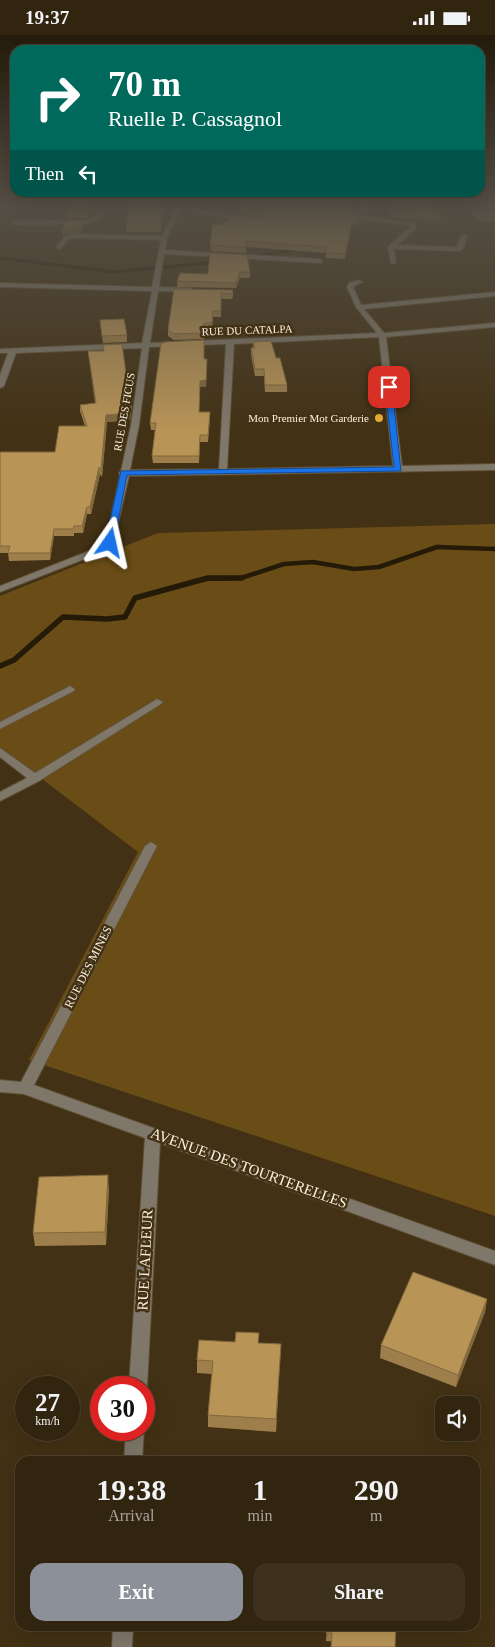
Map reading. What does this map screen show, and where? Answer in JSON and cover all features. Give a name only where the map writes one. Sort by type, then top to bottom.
[{"type":"street","name":"RUE DES FICUS","points":[[0,589],[97,551],[110,543],[123,473],[135,425],[146,344],[158,281]]},
{"type":"street","points":[[358,281],[351,284],[350,287],[359,307],[382,335],[398,470]]},
{"type":"street","points":[[0,285],[196,290]]},
{"type":"street","points":[[359,307],[495,294]]},
{"type":"street","name":"RUE DU CATALPA","points":[[0,351],[382,335],[495,325]]},
{"type":"street","points":[[223,472],[230,342]]},
{"type":"street","points":[[0,386],[13,350]]},
{"type":"street","points":[[123,473],[495,467]]},
{"type":"street","points":[[0,726],[70,689]]},
{"type":"street","points":[[0,797],[35,779],[157,702]]},
{"type":"street","points":[[0,751],[35,779]]},
{"type":"street","name":"RUE DES MINES","points":[[25,1088],[151,846]]},
{"type":"street","name":"AVENUE DES TOURTERELLES","points":[[0,1086],[25,1088],[495,1258]]},
{"type":"street","name":"RUE LAFLEUR","points":[[139,1376],[153,1133]]},
{"type":"street","points":[[133,1456],[134,1441]]},
{"type":"street","points":[[122,1647],[123,1631]]},
{"type":"shaded area","points":[[495,524],[495,1216],[29,1060],[138,852],[0,747],[0,596],[158,533]]},
{"type":"building","points":[[184,281],[237,281],[236,283]]},
{"type":"building","points":[[174,289],[233,290],[231,294],[221,293],[221,311],[213,311],[212,323],[204,323],[204,333],[174,334],[168,330]]},
{"type":"building","points":[[124,319],[127,335],[102,336],[100,320]]},
{"type":"building","points":[[204,340],[204,359],[207,359],[206,380],[200,381],[199,412],[210,412],[208,435],[200,435],[199,456],[152,456],[156,423],[150,423],[161,344],[165,342]]},
{"type":"building","points":[[271,341],[276,358],[280,358],[287,385],[265,385],[264,369],[255,369],[251,348],[255,348],[253,342]]},
{"type":"building","points":[[122,344],[127,381],[132,380],[133,388],[130,413],[106,415],[101,470],[99,467],[90,507],[87,507],[82,526],[74,526],[73,529],[54,529],[50,553],[8,553],[10,546],[0,546],[0,452],[55,452],[59,426],[87,426],[80,405],[96,403],[88,351],[104,351],[103,345]]},
{"type":"building","points":[[108,1175],[105,1232],[33,1233],[39,1177]]},
{"type":"building","points":[[413,1272],[487,1299],[458,1375],[381,1345]]},
{"type":"building","points":[[236,1332],[259,1333],[258,1343],[281,1344],[276,1419],[208,1415],[213,1361],[197,1360],[199,1340],[235,1342]]},
{"type":"building","points":[[326,1631],[396,1631],[395,1647],[331,1647],[332,1633],[326,1633]]},
{"type":"waterway","points":[[241,578],[284,564],[313,562],[354,569],[379,567],[437,547],[495,549]]},
{"type":"waterway","points":[[204,579],[241,578]]},
{"type":"waterway","points":[[204,579],[241,578]]},
{"type":"waterway","points":[[0,666],[14,660],[63,617],[107,619],[125,617],[135,598],[204,579]]},
{"type":"place","name":"Mon Premier Mot Garderie","points":[[379,418]]},
{"type":"route","points":[[110,543],[123,473],[398,470],[389,387]]}]
